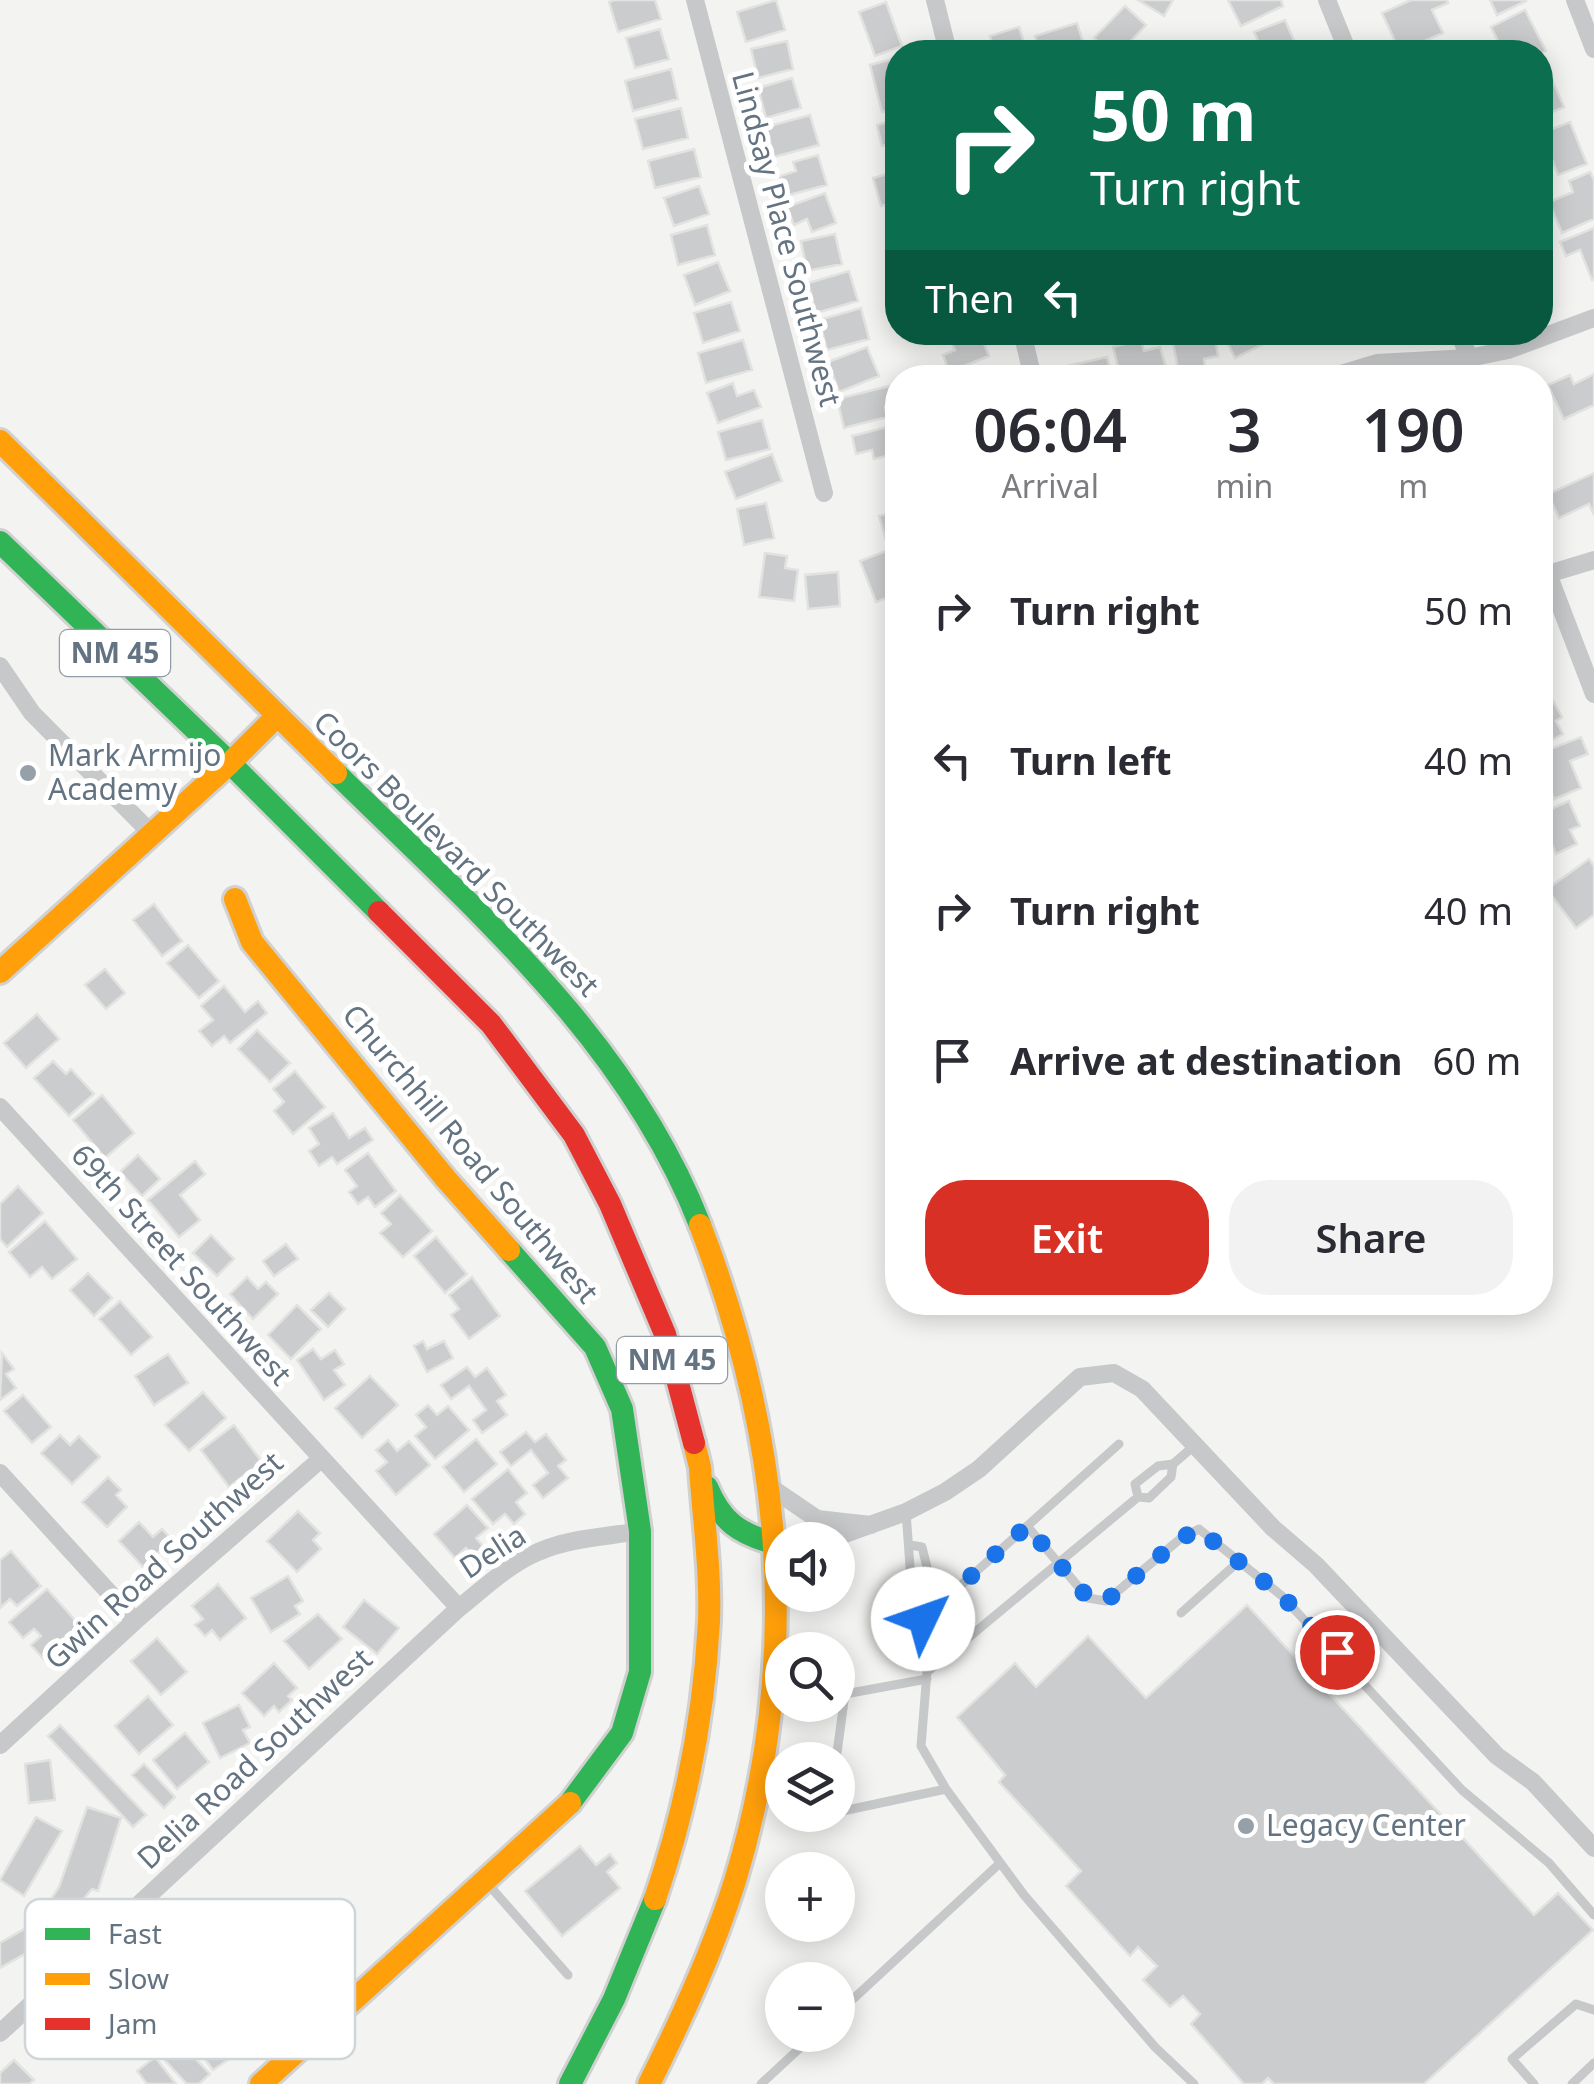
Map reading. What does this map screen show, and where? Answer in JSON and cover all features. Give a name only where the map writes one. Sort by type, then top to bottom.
[{"type":"main road","name":"Coors Boulevard Southwest","points":[[0,441],[534,968],[580,1022],[630,1094],[683,1188],[723,1282],[746,1357],[775,1522]]},
{"type":"main road","name":"NM 45","points":[[0,542],[230,763],[491,1024],[574,1135],[610,1204],[666,1334],[700,1467],[710,1617],[700,1730],[673,1848],[653,1906],[614,1999],[570,2084]]},
{"type":"main road","points":[[0,972],[277,716]]},
{"type":"main road","name":"Churchhill Road Southwest","points":[[236,899],[252,942],[446,1178],[595,1347],[622,1409],[640,1531],[640,1672],[622,1734],[575,1799],[355,1998]]},
{"type":"main road","points":[[700,1467],[714,1506],[724,1520],[738,1534],[765,1539]]},
{"type":"main road","name":"Coors Boulevard Southwest","points":[[654,2081],[719,1928],[752,1815],[767,1732],[776,1612]]},
{"type":"main road","name":"Churchhill Road Southwest","points":[[261,2084],[288,2059]]},
{"type":"street","name":"Lindsay Place Southwest","points":[[695,0],[824,493]]},
{"type":"street","points":[[935,0],[945,40]]},
{"type":"street","points":[[1326,0],[1343,40]]},
{"type":"street","points":[[1575,0],[1594,50]]},
{"type":"street","points":[[1553,333],[1594,318]]},
{"type":"street","points":[[1465,345],[1470,358]]},
{"type":"street","points":[[1373,365],[1470,358],[1521,345]]},
{"type":"street","points":[[1553,572],[1594,560]]},
{"type":"street","points":[[1553,587],[1594,694]]},
{"type":"street","points":[[0,666],[50,733],[152,834]]},
{"type":"street","name":"69th Street Southwest","points":[[0,1107],[321,1459]]},
{"type":"street","points":[[855,1531],[906,1512],[945,1492],[979,1468],[1080,1377],[1114,1373],[1142,1389],[1497,1756],[1534,1782],[1594,1848]]},
{"type":"street","name":"Delia","points":[[321,1459],[459,1608],[536,1552],[640,1531]]},
{"type":"street","name":"Gwin Road Southwest","points":[[0,1745],[321,1459]]},
{"type":"street","points":[[0,1473],[135,1621]]},
{"type":"street","points":[[770,1487],[817,1520],[871,1525]]},
{"type":"street","name":"Delia Road Southwest","points":[[145,1899],[459,1608]]},
{"type":"street","name":"Delia Road Southwest","points":[[0,2033],[25,2010]]},
{"type":"lane","points":[[923,1619],[1118,1444]]},
{"type":"lane","points":[[1138,1497],[1135,1484],[1158,1466],[1173,1464],[1194,1446]]},
{"type":"lane","points":[[838,1742],[845,1694],[927,1676],[1138,1497],[1149,1498],[1171,1477],[1173,1464]]},
{"type":"lane","points":[[906,1512],[911,1580],[921,1602],[927,1676],[921,1746],[999,1864],[1155,2047],[1194,2084]]},
{"type":"lane","points":[[1027,1526],[1088,1598],[1106,1601],[1180,1539],[1198,1529],[1282,1596],[1462,1790],[1549,1863],[1594,1915]]},
{"type":"lane","points":[[910,1545],[922,1547],[932,1587],[921,1602]]},
{"type":"lane","points":[[1181,1613],[1236,1562]]},
{"type":"lane","points":[[855,1808],[946,1789]]},
{"type":"lane","points":[[855,1997],[999,1864]]},
{"type":"lane","points":[[485,1880],[568,1974]]},
{"type":"lane","points":[[1534,2084],[1512,2059],[1576,2004],[1594,2010]]},
{"type":"lane","points":[[761,2084],[796,2052]]},
{"type":"lane","points":[[1572,2084],[1594,2063]]},
{"type":"building","points":[[655,0],[661,19],[618,32],[609,2]]},
{"type":"building","points":[[776,0],[785,30],[746,42],[737,12]]},
{"type":"building","points":[[1138,0],[1173,0],[1164,16]]},
{"type":"building","points":[[1228,0],[1281,0],[1283,6],[1241,26]]},
{"type":"building","points":[[1411,0],[1448,3],[1432,10],[1443,33],[1427,40],[1394,40],[1382,13]]},
{"type":"building","points":[[1490,0],[1525,0],[1526,1],[1497,15]]},
{"type":"building","points":[[886,2],[900,40],[885,40],[885,52],[875,56],[859,12]]},
{"type":"building","points":[[1125,6],[1146,25],[1132,40],[1094,38]]},
{"type":"building","points":[[1525,10],[1540,40],[1498,40],[1491,27]]},
{"type":"building","points":[[1285,20],[1294,40],[1258,40],[1254,32]]},
{"type":"building","points":[[1077,23],[1082,40],[1036,40],[1035,36]]},
{"type":"building","points":[[1019,27],[1023,40],[991,40],[990,36]]},
{"type":"building","points":[[660,29],[669,59],[635,68],[626,38]]},
{"type":"building","points":[[787,41],[793,69],[758,78],[751,49]]},
{"type":"building","points":[[885,61],[885,111],[882,112],[870,65]]},
{"type":"building","points":[[671,69],[678,99],[633,111],[625,81]]},
{"type":"building","points":[[792,78],[801,108],[766,118],[758,88]]},
{"type":"building","points":[[1553,82],[1564,107],[1553,112]]},
{"type":"building","points":[[681,108],[688,138],[643,149],[635,119]]},
{"type":"building","points":[[810,115],[819,145],[774,157],[766,127]]},
{"type":"building","points":[[1570,122],[1587,164],[1558,175],[1553,162],[1553,129]]},
{"type":"building","points":[[885,123],[885,145],[882,146],[877,125]]},
{"type":"building","points":[[694,149],[701,177],[655,188],[648,161]]},
{"type":"building","points":[[818,155],[827,185],[785,196],[780,176],[796,171],[793,162]]},
{"type":"building","points":[[1590,172],[1594,180],[1594,219],[1562,233],[1553,200],[1573,192],[1569,181]]},
{"type":"building","points":[[885,175],[885,205],[881,206],[873,178]]},
{"type":"building","points":[[699,186],[709,214],[674,226],[664,198]]},
{"type":"building","points":[[825,193],[836,223],[812,232],[807,219],[794,225],[787,207]]},
{"type":"building","points":[[707,225],[715,255],[678,265],[671,235]]},
{"type":"building","points":[[1594,228],[1592,280],[1580,250],[1566,256],[1560,242]]},
{"type":"building","points":[[835,234],[842,264],[807,271],[801,241]]},
{"type":"building","points":[[718,262],[730,291],[695,305],[684,275]]},
{"type":"building","points":[[849,271],[858,301],[816,313],[808,283]]},
{"type":"building","points":[[731,302],[740,331],[703,343],[694,313]]},
{"type":"building","points":[[861,308],[869,339],[827,350],[819,320]]},
{"type":"building","points":[[743,340],[752,370],[706,383],[698,353]]},
{"type":"building","points":[[953,345],[984,345],[989,356],[966,365],[947,365],[943,355],[955,350]]},
{"type":"building","points":[[1142,345],[1144,351],[1160,347],[1165,365],[1118,365],[1113,347]]},
{"type":"building","points":[[1173,345],[1216,345],[1218,356],[1204,359],[1205,365],[1177,365]]},
{"type":"building","points":[[1228,345],[1261,345],[1235,358]]},
{"type":"building","points":[[867,347],[879,376],[839,392],[828,362]]},
{"type":"building","points":[[1107,357],[1109,365],[1072,365]]},
{"type":"building","points":[[1594,374],[1594,405],[1564,419],[1553,396],[1553,383],[1570,375],[1574,384]]},
{"type":"building","points":[[733,383],[737,396],[754,390],[761,407],[718,423],[707,393]]},
{"type":"building","points":[[885,387],[885,418],[844,428],[837,399]]},
{"type":"building","points":[[762,420],[770,449],[726,460],[718,432]]},
{"type":"building","points":[[885,428],[885,456],[874,459],[872,450],[856,454],[852,436]]},
{"type":"building","points":[[772,454],[782,481],[736,499],[725,472]]},
{"type":"building","points":[[1594,473],[1594,515],[1589,504],[1559,518],[1553,492]]},
{"type":"building","points":[[766,503],[774,538],[744,545],[737,509]]},
{"type":"building","points":[[885,514],[885,537],[879,516]]},
{"type":"building","points":[[885,551],[885,599],[876,602],[860,561]]},
{"type":"building","points":[[765,553],[787,556],[785,568],[798,570],[794,601],[759,597]]},
{"type":"building","points":[[838,572],[840,606],[808,609],[805,575]]},
{"type":"building","points":[[1553,701],[1562,717],[1556,721],[1563,734],[1553,739]]},
{"type":"building","points":[[1581,737],[1588,754],[1570,761],[1581,788],[1554,799],[1553,797],[1553,748]]},
{"type":"building","points":[[1569,801],[1580,826],[1570,830],[1577,844],[1556,854],[1553,847],[1553,808]]},
{"type":"building","points":[[1589,859],[1594,866],[1594,915],[1576,928],[1553,897],[1553,885]]},
{"type":"building","points":[[154,904],[182,941],[162,956],[133,920]]},
{"type":"building","points":[[188,945],[219,981],[199,998],[167,963]]},
{"type":"building","points":[[105,969],[125,993],[106,1009],[85,985]]},
{"type":"building","points":[[224,986],[245,1012],[258,1001],[267,1013],[230,1043],[224,1036],[212,1046],[199,1031],[213,1020],[201,1006]]},
{"type":"building","points":[[37,1014],[59,1039],[26,1068],[4,1043]]},
{"type":"building","points":[[257,1030],[290,1063],[270,1082],[238,1049]]},
{"type":"building","points":[[53,1061],[66,1074],[71,1069],[94,1094],[69,1116],[34,1078]]},
{"type":"building","points":[[295,1071],[325,1107],[293,1134],[274,1111],[284,1102],[273,1089]]},
{"type":"building","points":[[102,1095],[134,1133],[105,1158],[73,1120]]},
{"type":"building","points":[[333,1113],[349,1138],[365,1128],[373,1140],[337,1164],[332,1157],[319,1166],[309,1151],[319,1144],[309,1128]]},
{"type":"building","points":[[368,1153],[396,1191],[375,1207],[368,1197],[358,1204],[349,1192],[357,1186],[345,1170]]},
{"type":"building","points":[[138,1155],[160,1179],[142,1196],[120,1172]]},
{"type":"building","points":[[195,1161],[205,1174],[180,1195],[200,1220],[179,1237],[148,1200]]},
{"type":"building","points":[[18,1186],[43,1213],[7,1247],[0,1239],[0,1204]]},
{"type":"building","points":[[400,1195],[432,1231],[403,1257],[380,1233],[391,1224],[381,1213]]},
{"type":"building","points":[[45,1221],[77,1259],[52,1279],[42,1267],[30,1277],[9,1252]]},
{"type":"building","points":[[211,1235],[234,1259],[217,1276],[193,1253]]},
{"type":"building","points":[[436,1237],[467,1274],[445,1293],[414,1256]]},
{"type":"building","points":[[286,1244],[298,1259],[274,1276],[263,1261]]},
{"type":"building","points":[[88,1273],[112,1298],[94,1316],[70,1290]]},
{"type":"building","points":[[247,1277],[258,1289],[266,1282],[278,1294],[253,1319],[230,1294]]},
{"type":"building","points":[[472,1277],[500,1316],[469,1339],[451,1315],[459,1309],[449,1295]]},
{"type":"building","points":[[329,1293],[345,1309],[328,1327],[311,1310]]},
{"type":"building","points":[[120,1301],[152,1337],[131,1355],[99,1319]]},
{"type":"building","points":[[297,1305],[321,1329],[291,1359],[268,1335]]},
{"type":"building","points":[[423,1341],[427,1349],[444,1341],[453,1358],[427,1372],[414,1346]]},
{"type":"building","points":[[313,1349],[321,1359],[335,1350],[344,1364],[334,1370],[345,1385],[324,1400],[297,1360]]},
{"type":"building","points":[[2,1353],[14,1369],[6,1374],[16,1388],[0,1400]]},
{"type":"building","points":[[168,1354],[188,1383],[154,1405],[135,1376]]},
{"type":"building","points":[[467,1367],[475,1377],[487,1368],[506,1395],[497,1401],[507,1415],[482,1433],[473,1420],[486,1410],[469,1386],[451,1399],[441,1385]]},
{"type":"building","points":[[370,1376],[398,1405],[362,1438],[335,1408]]},
{"type":"building","points":[[203,1392],[226,1418],[189,1451],[165,1425]]},
{"type":"building","points":[[23,1395],[51,1427],[32,1443],[4,1411]]},
{"type":"building","points":[[428,1405],[437,1415],[448,1406],[469,1430],[435,1459],[415,1436],[426,1427],[416,1415]]},
{"type":"building","points":[[234,1425],[262,1462],[229,1487],[201,1450]]},
{"type":"building","points":[[526,1432],[535,1442],[546,1434],[566,1460],[558,1466],[568,1478],[543,1498],[533,1485],[548,1473],[531,1450],[511,1466],[500,1452]]},
{"type":"building","points":[[60,1435],[70,1445],[79,1436],[100,1457],[72,1484],[41,1453]]},
{"type":"building","points":[[476,1439],[497,1464],[464,1492],[443,1467]]},
{"type":"building","points":[[388,1440],[397,1451],[409,1441],[430,1465],[396,1495],[376,1471],[387,1462],[376,1450]]},
{"type":"building","points":[[508,1469],[527,1493],[516,1502],[525,1514],[514,1524],[505,1514],[493,1524],[472,1499]]},
{"type":"building","points":[[108,1477],[121,1490],[116,1495],[127,1507],[107,1527],[82,1502]]},
{"type":"building","points":[[467,1505],[488,1528],[476,1538],[486,1549],[475,1558],[466,1548],[455,1558],[434,1534]]},
{"type":"building","points":[[298,1511],[320,1533],[313,1540],[321,1549],[297,1572],[267,1541]]},
{"type":"building","points":[[139,1522],[153,1537],[162,1529],[172,1540],[143,1567],[119,1541]]},
{"type":"building","points":[[11,1551],[41,1586],[17,1606],[10,1599],[0,1608],[0,1560]]},
{"type":"building","points":[[288,1576],[303,1601],[295,1606],[300,1614],[271,1632],[251,1598]]},
{"type":"building","points":[[218,1584],[246,1618],[220,1640],[212,1630],[205,1636],[195,1625],[203,1619],[192,1606]]},
{"type":"building","points":[[47,1589],[83,1629],[46,1662],[31,1645],[41,1636],[34,1629],[23,1638],[9,1622]]},
{"type":"building","points":[[364,1600],[399,1628],[377,1654],[343,1627]]},
{"type":"building","name":"Legacy Center","points":[[1247,1605],[1534,1915],[1558,1893],[1593,1930],[1424,2084],[1274,2084],[1268,2078],[1262,2084],[1244,2084],[1191,2024],[1200,2014],[1183,1996],[1170,2007],[1143,1980],[1157,1966],[1138,1947],[1130,1956],[1066,1886],[1081,1871],[999,1782],[1005,1775],[957,1717],[1015,1663],[1036,1687],[1088,1636],[1146,1698]]},
{"type":"building","points":[[318,1614],[342,1639],[309,1669],[284,1641]]},
{"type":"building","points":[[157,1638],[187,1672],[161,1695],[131,1661]]},
{"type":"building","points":[[274,1663],[297,1688],[288,1696],[292,1700],[279,1712],[274,1706],[264,1716],[242,1693]]},
{"type":"building","points":[[148,1696],[173,1725],[139,1754],[115,1726]]},
{"type":"building","points":[[239,1705],[250,1727],[243,1730],[250,1743],[220,1758],[203,1723]]},
{"type":"building","points":[[60,1725],[146,1815],[133,1827],[48,1736]]},
{"type":"building","points":[[185,1733],[209,1762],[177,1789],[153,1760]]},
{"type":"building","points":[[50,1760],[55,1800],[29,1803],[25,1764]]},
{"type":"building","points":[[144,1764],[175,1797],[164,1808],[132,1775]]},
{"type":"building","points":[[87,1807],[121,1818],[98,1891],[92,1889],[84,1899],[51,1899]]},
{"type":"building","points":[[36,1817],[62,1831],[24,1896],[0,1880]]},
{"type":"building","points":[[580,1846],[596,1865],[610,1854],[617,1863],[607,1872],[620,1888],[562,1936],[525,1891]]},
{"type":"building","points":[[25,1929],[25,1954],[0,1968],[0,1943]]},
{"type":"building","points":[[157,2059],[176,2084],[147,2084],[137,2071]]},
{"type":"building","points":[[164,2059],[196,2059],[210,2074],[199,2084],[187,2084]]},
{"type":"building","points":[[205,2059],[229,2059],[213,2070]]},
{"type":"building","points":[[14,2060],[34,2080],[29,2084],[0,2084],[0,2073]]},
{"type":"traffic: fast","points":[[0,542],[379,912]]},
{"type":"traffic: fast","points":[[336,773],[493,927],[590,1037],[632,1095],[669,1158],[700,1225]]},
{"type":"traffic: fast","points":[[509,1250],[595,1347],[622,1409],[640,1531],[640,1672],[622,1733],[570,1803]]},
{"type":"traffic: fast","points":[[707,1487],[725,1517],[765,1540]]},
{"type":"traffic: fast","points":[[570,2084],[614,1999],[655,1899]]},
{"type":"traffic: slow","points":[[0,441],[336,773]]},
{"type":"traffic: slow","points":[[0,972],[277,716]]},
{"type":"traffic: slow","points":[[235,899],[252,942],[509,1250]]},
{"type":"traffic: slow","points":[[649,2084],[696,1984],[735,1881],[756,1798],[770,1715],[776,1632],[774,1550],[765,1468],[750,1387],[700,1225]]},
{"type":"traffic: slow","points":[[655,1899],[692,1762],[707,1657],[708,1563],[700,1467],[694,1443]]},
{"type":"traffic: slow","points":[[355,1999],[570,1803]]},
{"type":"traffic: slow","points":[[261,2084],[288,2059]]},
{"type":"traffic: jam","points":[[379,912],[491,1024],[574,1135],[610,1204],[665,1334],[694,1443]]},
{"type":"place","name":"Mark Armijo Academy","points":[[28,773]]},
{"type":"place","name":"Legacy Center","points":[[1246,1826]]},
{"type":"route","points":[[923,1619],[1027,1526],[1088,1598],[1106,1601],[1180,1539],[1198,1529],[1282,1596],[1337,1652]]}]
